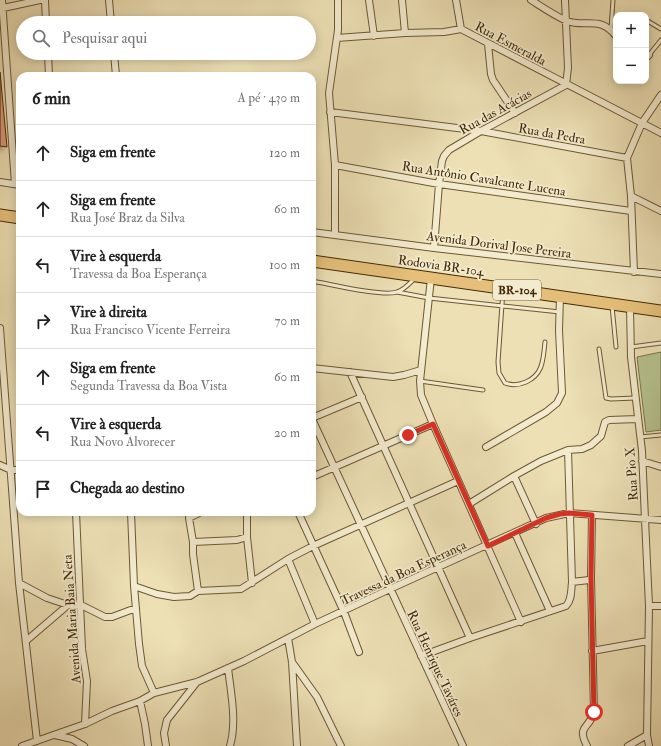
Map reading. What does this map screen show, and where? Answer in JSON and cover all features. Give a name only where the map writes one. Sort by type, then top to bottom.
[{"type":"highway","points":[[0,215],[16,217]]},
{"type":"highway","name":"Rodovia BR-104","points":[[316,262],[661,311]]},
{"type":"street","points":[[2,0],[16,162]]},
{"type":"street","points":[[2,8],[40,0]]},
{"type":"street","points":[[45,0],[46,16]]},
{"type":"street","points":[[109,0],[110,16]]},
{"type":"street","points":[[335,235],[335,165],[329,93],[339,22],[338,0]]},
{"type":"street","points":[[369,0],[374,36]]},
{"type":"street","points":[[402,0],[405,33]]},
{"type":"street","points":[[456,0],[460,29]]},
{"type":"street","points":[[531,0],[566,21],[599,24],[611,29],[613,32]]},
{"type":"street","points":[[565,0],[568,68],[566,85]]},
{"type":"street","name":"Rua Esmeralda","points":[[337,38],[444,32],[460,29],[661,133]]},
{"type":"street","points":[[488,44],[493,80],[515,113]]},
{"type":"street","points":[[48,60],[49,72]]},
{"type":"street","points":[[115,60],[116,72]]},
{"type":"street","name":"Rua das Acácias","points":[[434,248],[439,184],[444,156],[449,150],[481,131],[566,85]]},
{"type":"street","points":[[634,272],[631,196],[627,158],[642,123],[661,95]]},
{"type":"street","name":"Rua da Pedra","points":[[330,112],[481,131],[627,158]]},
{"type":"street","name":"Rua Antônio Cavalcante Lucena","points":[[335,165],[439,184],[631,211]]},
{"type":"street","points":[[0,182],[16,184]]},
{"type":"street","points":[[631,196],[661,211]]},
{"type":"street","name":"Avenida Dorival Jose Pereira","points":[[316,233],[434,248],[661,274]]},
{"type":"street","points":[[431,278],[420,381],[421,395],[521,622]]},
{"type":"street","points":[[486,447],[546,412],[557,404],[560,399],[562,389],[559,330],[560,296]]},
{"type":"street","name":"Rua Pio X","points":[[630,307],[631,347],[642,461],[649,606],[647,735],[649,746]]},
{"type":"street","points":[[0,328],[19,583],[37,741]]},
{"type":"street","points":[[316,368],[393,377],[421,370]]},
{"type":"street","points":[[350,372],[470,638]]},
{"type":"street","points":[[316,416],[362,397]]},
{"type":"street","points":[[469,504],[541,461],[568,450],[582,449],[597,441],[601,436],[605,422],[608,420],[638,419]]},
{"type":"street","points":[[316,475],[433,424]]},
{"type":"street","name":"Rua Henrique Taváres","points":[[316,427],[463,746]]},
{"type":"street","points":[[421,656],[470,638],[521,622],[568,604],[571,598],[572,582],[568,450]]},
{"type":"street","points":[[642,461],[661,467]]},
{"type":"street","points":[[0,465],[11,470],[16,470]]},
{"type":"street","points":[[514,476],[536,524]]},
{"type":"street","points":[[134,586],[157,594],[174,597],[190,596],[198,591],[241,589],[288,559],[313,546],[458,481]]},
{"type":"street","name":"Travessa da Boa Esperança","points":[[24,746],[85,724],[112,711],[140,701],[154,693],[197,682],[315,624],[515,534],[546,518],[569,513],[661,520]]},
{"type":"street","points":[[587,746],[582,737],[582,733],[593,717],[594,712],[591,578],[592,515]]},
{"type":"street","name":"Avenida Maria Baia Neta","points":[[76,516],[82,649],[87,681],[85,724]]},
{"type":"street","points":[[131,516],[134,586],[139,644],[142,666],[154,693]]},
{"type":"street","points":[[193,516],[189,518],[192,554],[198,591]]},
{"type":"street","points":[[247,516],[247,537],[252,583]]},
{"type":"street","points":[[300,516],[344,612],[359,652]]},
{"type":"street","points":[[515,534],[550,611]]},
{"type":"street","points":[[192,542],[237,540],[247,537]]},
{"type":"street","points":[[288,559],[315,624]]},
{"type":"street","points":[[572,582],[589,580],[591,578]]},
{"type":"street","points":[[19,583],[47,598],[68,605],[81,606],[105,617],[112,617],[136,608]]},
{"type":"street","points":[[26,641],[68,605]]},
{"type":"street","points":[[649,606],[661,606]]},
{"type":"street","points":[[288,638],[292,662],[297,746]]},
{"type":"street","points":[[592,650],[648,640]]},
{"type":"street","points":[[292,662],[317,697],[341,746]]},
{"type":"street","points":[[228,668],[233,714],[233,734],[230,746]]},
{"type":"street","points":[[166,746],[164,733],[168,720],[197,682]]},
{"type":"street","points":[[140,701],[148,746]]},
{"type":"street","points":[[55,734],[72,739],[84,746]]},
{"type":"street","points":[[628,746],[647,735]]},
{"type":"lane","points":[[611,29],[613,0]]},
{"type":"lane","points":[[649,22],[661,29]]},
{"type":"lane","points":[[649,54],[661,40]]},
{"type":"lane","points":[[397,292],[409,285],[417,276]]},
{"type":"lane","points":[[316,282],[372,292],[397,292],[429,298],[560,312]]},
{"type":"lane","points":[[503,288],[498,362],[499,373],[505,383],[515,385],[532,379],[538,374],[541,368],[545,342]]},
{"type":"lane","points":[[612,304],[616,347]]},
{"type":"lane","points":[[631,347],[661,343]]},
{"type":"lane","points":[[600,349],[606,398],[636,398]]},
{"type":"lane","points":[[420,381],[483,390]]},
{"type":"lane","points":[[640,438],[661,436]]},
{"type":"green space","points":[[661,352],[661,430],[646,432],[637,357]]},
{"type":"building","points":[[0,72],[7,147],[0,146]]},
{"type":"route","points":[[408,435],[433,424],[488,546],[546,518],[569,513],[592,515],[591,578],[594,712]]}]
